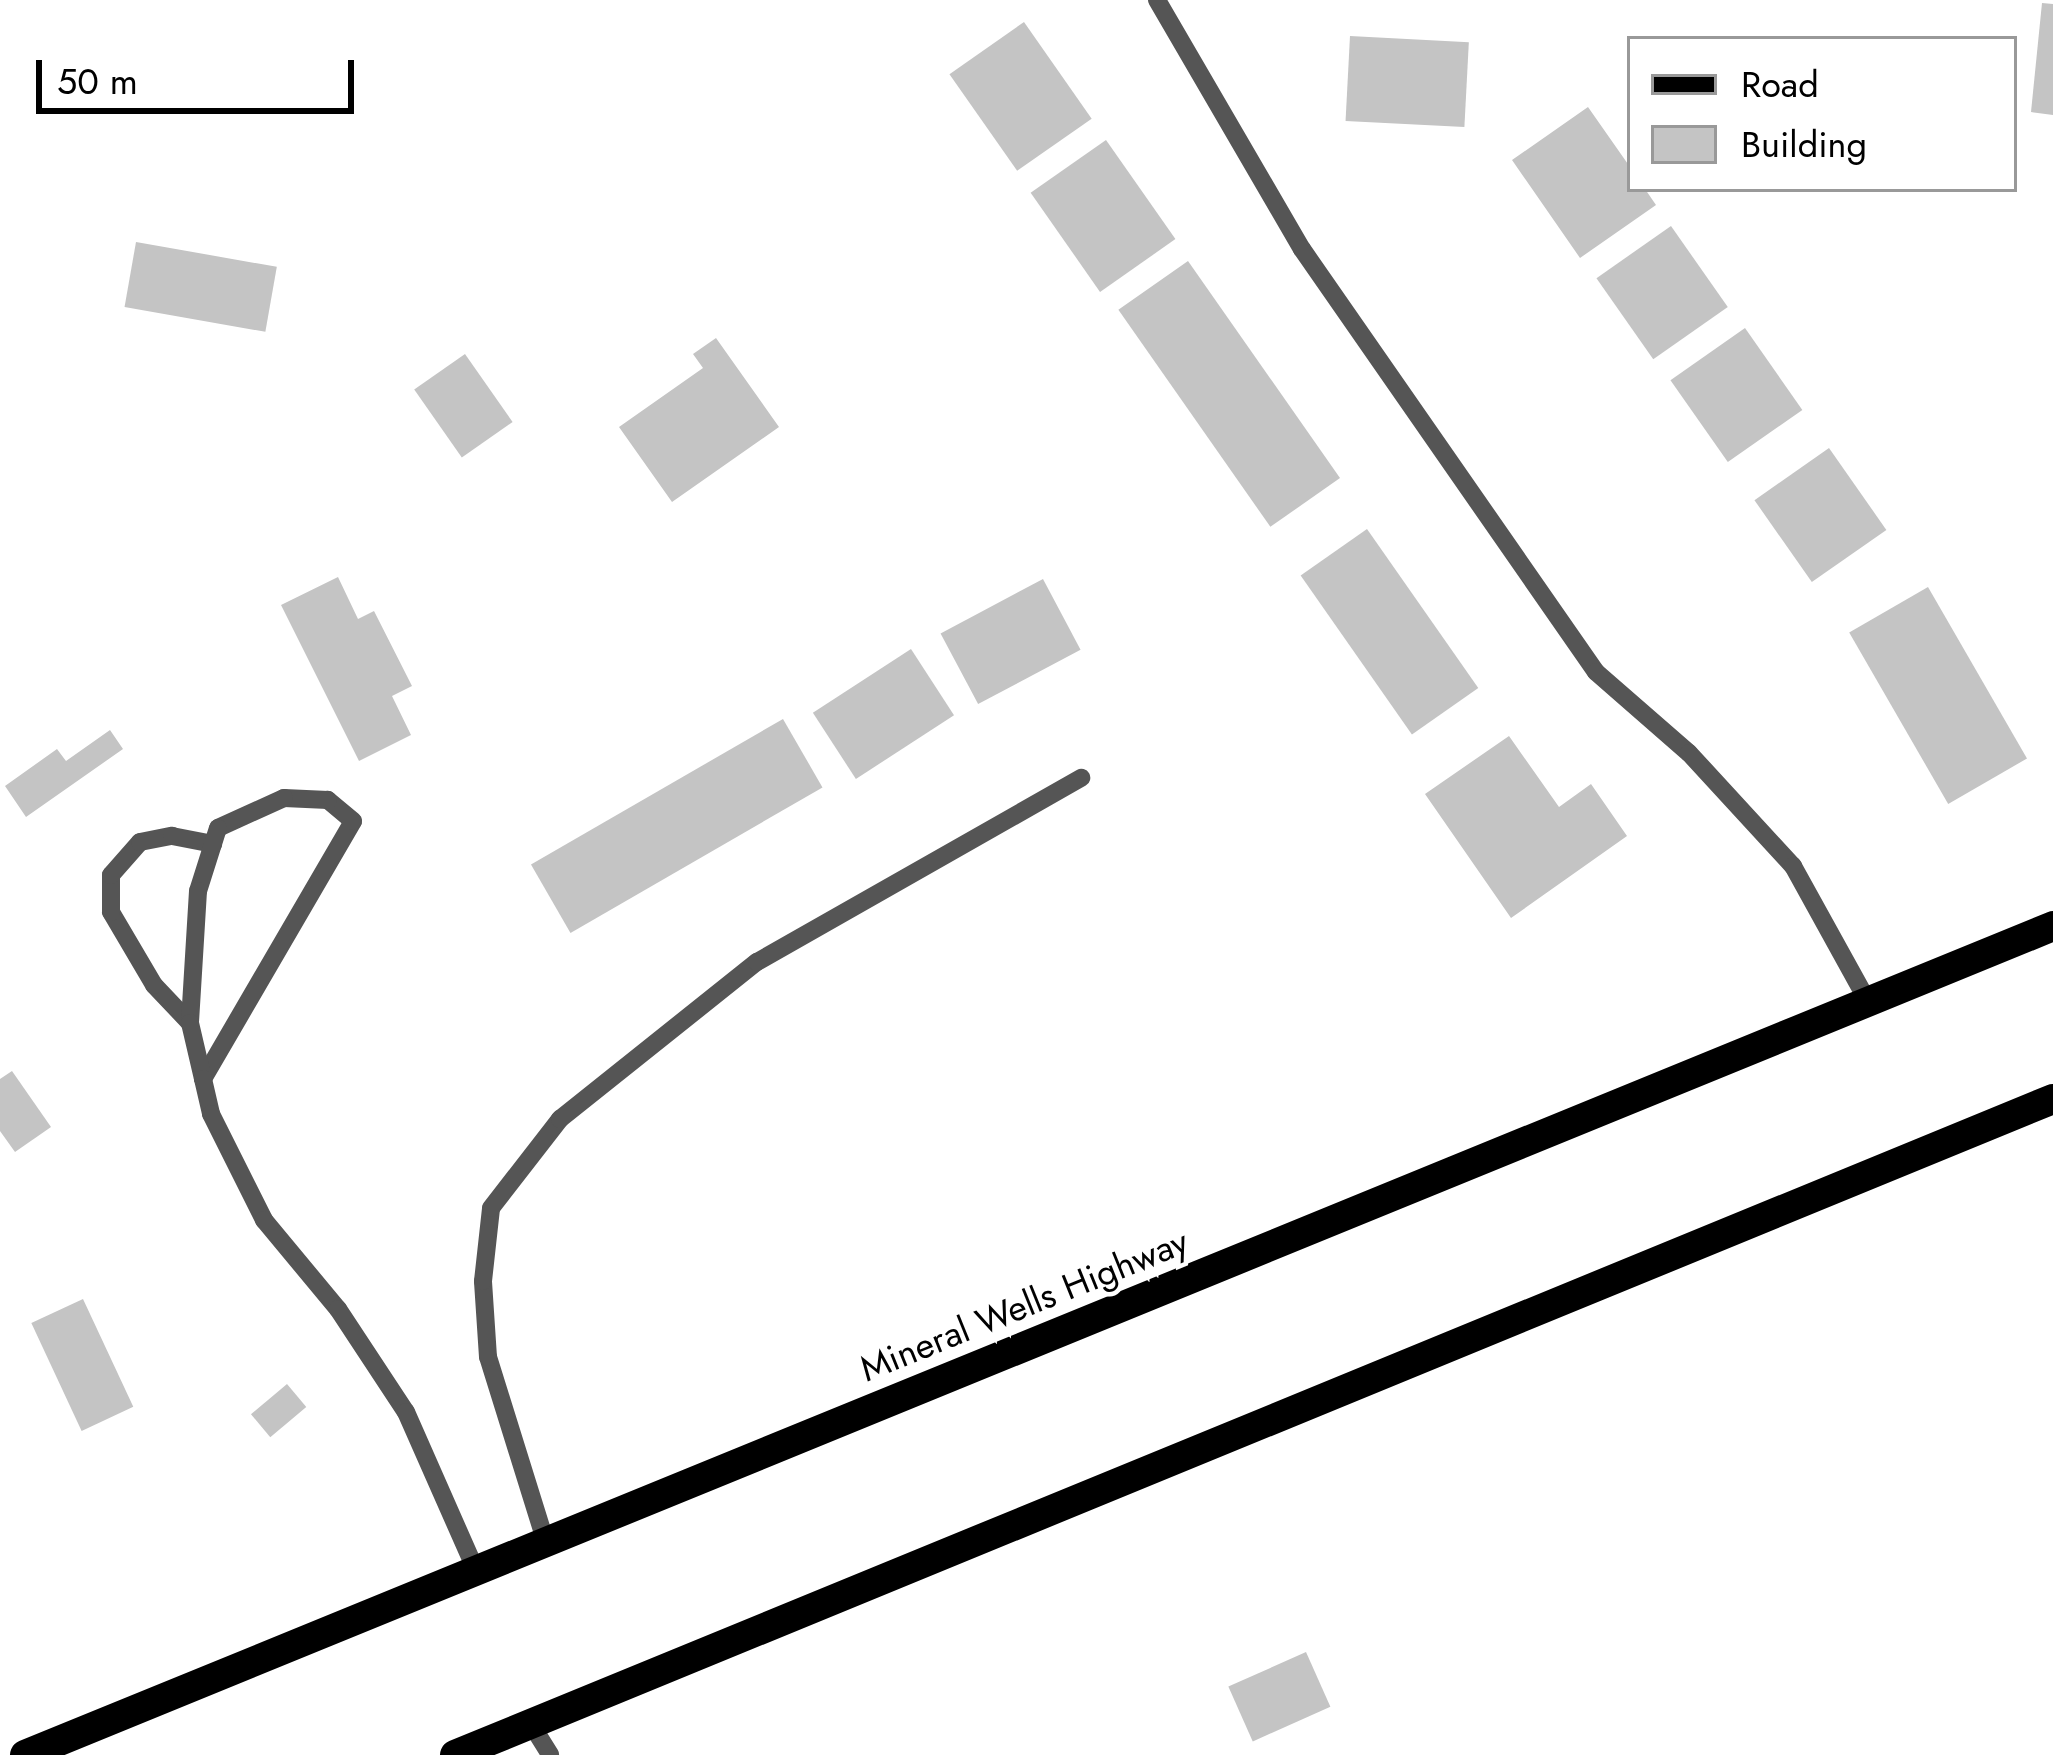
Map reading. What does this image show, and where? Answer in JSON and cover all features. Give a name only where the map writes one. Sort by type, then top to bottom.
[{"type":"main road","name":"Mineral Wells Highway","points":[[25,1755],[2053,926]]},
{"type":"main road","points":[[455,1755],[2053,1100]]},
{"type":"lane","points":[[1156,0],[1302,249],[1596,672],[1689,753],[1793,866],[1868,1002]]},
{"type":"lane","points":[[546,1543],[488,1358],[483,1281],[491,1208],[560,1120],[757,962],[1081,778]]},
{"type":"lane","points":[[203,1079],[353,821],[328,800],[284,798],[218,828],[198,891],[190,1023],[203,1079],[212,1114],[264,1220],[338,1309],[406,1412],[476,1571]]},
{"type":"lane","points":[[190,1023],[154,985],[111,912],[111,874],[140,842],[172,836],[213,844]]},
{"type":"lane","points":[[531,1724],[550,1755]]},
{"type":"building","points":[[2042,3],[2053,4],[2053,115],[2031,112]]},
{"type":"building","points":[[1024,22],[1092,119],[1017,171],[949,74]]},
{"type":"building","points":[[1350,36],[1469,42],[1464,127],[1346,121]]},
{"type":"building","points":[[1588,107],[1627,163],[1627,192],[1647,192],[1656,205],[1580,258],[1512,160]]},
{"type":"building","points":[[1106,140],[1175,239],[1100,292],[1031,193]]},
{"type":"building","points":[[1671,226],[1728,307],[1653,359],[1596,278]]},
{"type":"building","points":[[136,242],[277,267],[265,332],[125,307]]},
{"type":"building","points":[[1188,261],[1340,478],[1270,527],[1118,310]]},
{"type":"building","points":[[1745,328],[1802,410],[1728,462],[1670,380]]},
{"type":"building","points":[[716,338],[779,427],[672,502],[619,427],[703,368],[693,354]]},
{"type":"building","points":[[465,354],[513,422],[462,458],[414,390]]},
{"type":"building","points":[[1829,448],[1886,530],[1812,582],[1754,500]]},
{"type":"building","points":[[1367,529],[1478,688],[1412,734],[1301,575]]},
{"type":"building","points":[[338,577],[358,619],[374,611],[412,686],[392,696],[411,735],[359,761],[281,605]]},
{"type":"building","points":[[1043,579],[1081,650],[978,704],[941,633]]},
{"type":"building","points":[[1928,587],[2027,758],[1948,804],[1849,632]]},
{"type":"building","points":[[911,649],[954,715],[856,779],[813,713]]},
{"type":"building","points":[[783,719],[822,787],[570,933],[531,864]]},
{"type":"building","points":[[110,730],[123,749],[26,817],[5,786],[57,749],[66,761]]},
{"type":"building","points":[[1509,736],[1559,807],[1591,784],[1627,836],[1511,918],[1425,794]]},
{"type":"building","points":[[12,1071],[51,1127],[15,1152],[0,1131],[0,1079]]},
{"type":"building","points":[[83,1299],[133,1407],[82,1431],[31,1323]]},
{"type":"building","points":[[287,1384],[306,1407],[270,1437],[251,1414]]},
{"type":"building","points":[[1306,1652],[1330,1707],[1253,1741],[1228,1687]]}]
